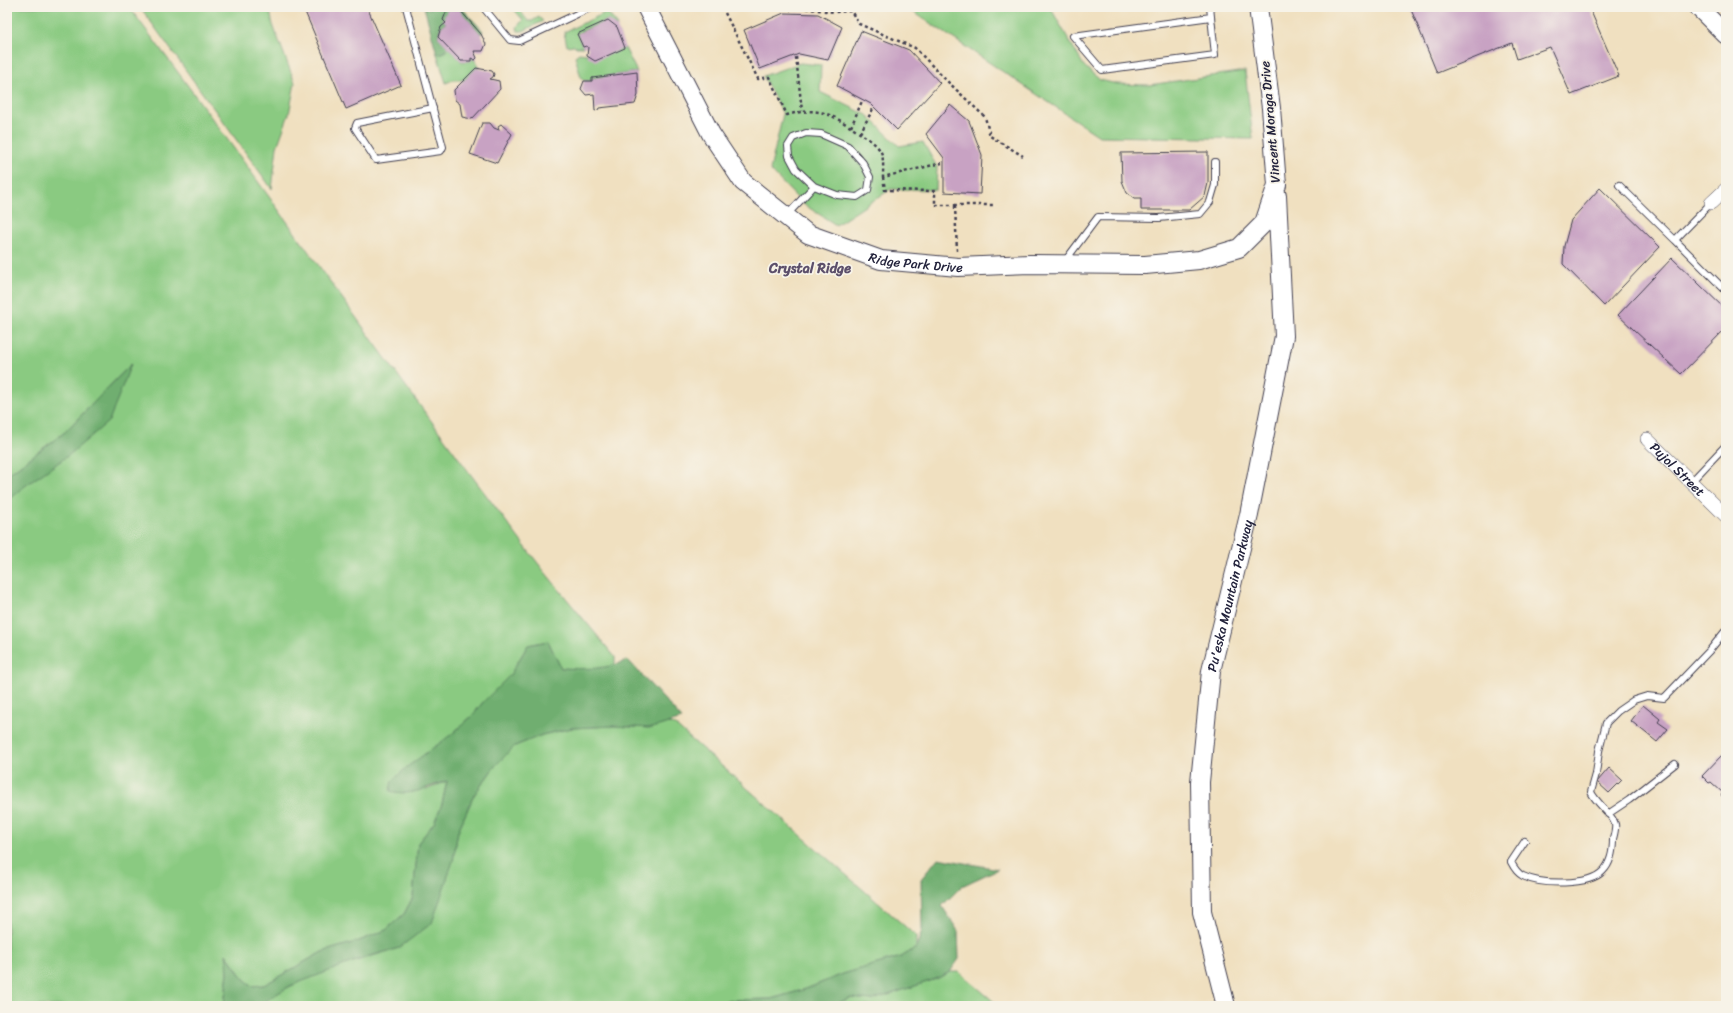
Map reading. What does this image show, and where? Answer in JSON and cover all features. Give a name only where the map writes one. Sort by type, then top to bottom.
[{"type":"street","name":"Ridge Park Drive","points":[[646,7],[711,134],[743,182],[808,234],[881,260],[958,267],[1063,264],[1145,265],[1199,260],[1239,248]]},
{"type":"street","name":"Vincent Moraga Drive","points":[[1239,248],[1264,223],[1276,185],[1271,108],[1258,7]]},
{"type":"street","points":[[1698,7],[1726,35]]},
{"type":"street","name":"Pu'eska Mountain Parkway","points":[[1226,1006],[1202,912],[1200,782],[1211,671],[1249,515],[1284,336],[1276,185]]},
{"type":"street","points":[[1711,203],[1726,189]]},
{"type":"street","name":"Pujol Street","points":[[1647,439],[1726,516]]},
{"type":"lane","points":[[406,7],[443,147],[441,151],[376,160],[355,128],[357,123],[432,108]]},
{"type":"lane","points":[[483,7],[508,38],[514,41],[519,41],[592,7]]},
{"type":"lane","points":[[1210,7],[1215,55],[1102,70],[1073,36],[1211,17]]},
{"type":"lane","points":[[806,133],[821,134],[848,146],[863,164],[870,177],[868,190],[857,197],[837,195],[814,186],[796,169],[789,156],[788,146],[793,138],[806,133]]},
{"type":"lane","points":[[1063,264],[1098,217],[1159,218],[1200,214],[1210,202],[1215,185],[1215,162]]},
{"type":"lane","points":[[1619,185],[1726,291]]},
{"type":"lane","points":[[786,217],[814,186]]},
{"type":"lane","points":[[1675,240],[1711,203]]},
{"type":"lane","points":[[1691,482],[1726,445]]},
{"type":"lane","points":[[1524,841],[1511,862],[1516,870],[1523,876],[1549,882],[1584,880],[1597,876],[1604,870],[1608,864],[1613,849],[1615,824],[1608,814],[1595,801],[1591,792],[1606,724],[1618,711],[1634,700],[1647,696],[1664,698],[1710,650],[1726,630]]},
{"type":"lane","points":[[1608,814],[1676,764]]},
{"type":"path","points":[[794,7],[834,12],[851,11],[859,24],[915,48],[985,117],[990,136],[1023,156]]},
{"type":"path","points":[[724,13],[758,79],[769,77],[787,115],[802,111],[819,112],[837,117],[870,140],[882,152],[885,190],[935,191],[935,205],[993,205]]},
{"type":"path","points":[[796,57],[802,111]]},
{"type":"path","points":[[851,127],[862,101]]},
{"type":"path","points":[[860,133],[873,109]]},
{"type":"path","points":[[884,177],[942,163]]},
{"type":"path","points":[[955,206],[958,267]]},
{"type":"green space","points":[[7,7],[129,7],[227,139],[470,474],[543,570],[615,657],[615,666],[590,670],[561,668],[548,641],[528,645],[510,675],[484,701],[472,716],[452,734],[426,790],[447,781],[442,804],[434,823],[418,843],[413,897],[404,914],[386,930],[359,941],[322,952],[264,985],[252,986],[242,977],[227,955],[228,972],[224,1006],[7,1006],[7,502],[25,486],[130,365],[65,432],[7,475]]},
{"type":"green space","points":[[140,7],[269,7],[273,25],[295,83],[289,114],[277,147],[272,189]]},
{"type":"green space","points":[[424,7],[430,9],[432,7],[461,7],[483,31],[481,34],[459,10],[443,20],[446,23],[441,27],[438,37],[449,48],[444,52],[437,54]]},
{"type":"green space","points":[[512,7],[517,7],[528,21],[532,21],[539,17],[543,21],[523,31],[518,31],[517,27],[523,20]]},
{"type":"green space","points":[[906,7],[1050,7],[1084,66],[1100,80],[1117,84],[1149,85],[1245,71],[1253,139],[1099,136]]},
{"type":"green space","points":[[607,12],[617,24],[617,27],[608,20],[577,33],[583,47],[576,47],[574,45],[567,46],[564,32]]},
{"type":"green space","points":[[449,48],[461,61],[471,61],[471,58],[475,60],[479,68],[476,68],[464,80],[453,80],[446,83],[437,54],[444,52]]},
{"type":"green space","points":[[625,48],[637,72],[592,78],[592,81],[584,81],[581,78],[575,56],[579,53],[603,56]]},
{"type":"green space","points":[[800,63],[821,65],[820,92],[867,115],[899,146],[923,142],[937,167],[936,190],[891,189],[836,225],[803,204],[770,170],[783,114],[763,76]]},
{"type":"green space","points":[[131,364],[109,421],[69,455],[25,486],[7,502],[7,475],[65,432]]},
{"type":"green space","points":[[548,641],[561,668],[587,669],[612,666],[628,660],[682,719],[652,728],[613,726],[572,728],[542,735],[515,746],[495,766],[474,795],[458,831],[453,861],[432,923],[399,948],[363,958],[290,986],[265,1001],[262,1006],[224,1006],[228,972],[226,954],[242,977],[252,986],[264,985],[322,952],[359,941],[386,930],[404,914],[413,897],[418,843],[434,823],[442,804],[447,781],[413,792],[398,793],[390,791],[392,781],[407,767],[452,734],[472,716],[484,701],[510,675],[528,645]]},
{"type":"green space","points":[[668,723],[675,725],[916,936],[916,948],[901,957],[843,974],[806,989],[771,999],[734,1000],[700,1006],[262,1006],[285,989],[304,980],[347,964],[399,948],[453,861],[458,831],[474,795],[495,766],[515,746],[542,735],[572,728],[613,726],[652,728]]},
{"type":"green space","points":[[938,858],[998,869],[962,886],[942,906],[958,931],[959,959],[950,972],[936,979],[873,1000],[851,998],[829,1006],[700,1006],[734,1000],[771,999],[806,989],[843,974],[901,957],[916,948],[922,930],[921,879]]},
{"type":"green space","points":[[950,972],[959,972],[999,1006],[829,1006],[851,998],[873,1000],[936,979]]},
{"type":"building","points":[[303,7],[367,7],[401,85],[346,109]]},
{"type":"building","points":[[1410,7],[1589,7],[1619,76],[1571,95],[1550,47],[1517,59],[1512,43],[1437,73]]},
{"type":"building","points":[[459,9],[481,34],[486,44],[483,51],[474,51],[477,58],[475,60],[471,58],[471,61],[461,61],[438,37],[441,27],[446,23],[443,20],[447,10]]},
{"type":"building","points":[[784,13],[818,14],[842,27],[828,60],[799,54],[760,69],[744,30]]},
{"type":"building","points":[[608,20],[617,27],[625,48],[595,61],[587,56],[588,47],[583,47],[577,34]]},
{"type":"building","points":[[861,31],[909,50],[940,83],[897,130],[871,104],[837,86]]},
{"type":"building","points":[[476,68],[492,71],[494,74],[490,79],[499,81],[500,89],[472,119],[462,117],[460,104],[455,100],[454,90]]},
{"type":"building","points":[[637,72],[638,95],[635,104],[599,108],[595,111],[594,94],[586,95],[581,89],[584,81],[592,81],[592,78]]},
{"type":"building","points":[[950,105],[969,121],[982,155],[980,194],[944,192],[944,158],[926,134]]},
{"type":"building","points":[[482,123],[490,123],[494,128],[499,130],[498,126],[501,124],[512,134],[497,163],[470,154]]},
{"type":"building","points":[[1208,152],[1208,183],[1205,196],[1189,210],[1141,210],[1141,198],[1134,198],[1127,193],[1122,181],[1121,153]]},
{"type":"building","points":[[1600,188],[1660,247],[1604,306],[1563,264],[1564,246],[1571,220]]},
{"type":"building","points":[[1672,258],[1726,310],[1726,328],[1681,374],[1618,315]]},
{"type":"building","points":[[1643,705],[1660,719],[1658,722],[1668,729],[1657,742],[1631,721]]},
{"type":"building","points":[[1723,754],[1726,757],[1726,800],[1721,795],[1723,793],[1702,776]]},
{"type":"building","points":[[1609,768],[1622,780],[1609,793],[1597,782]]},
{"type":"district","name":"Crystal Ridge","points":[[810,268]]}]
